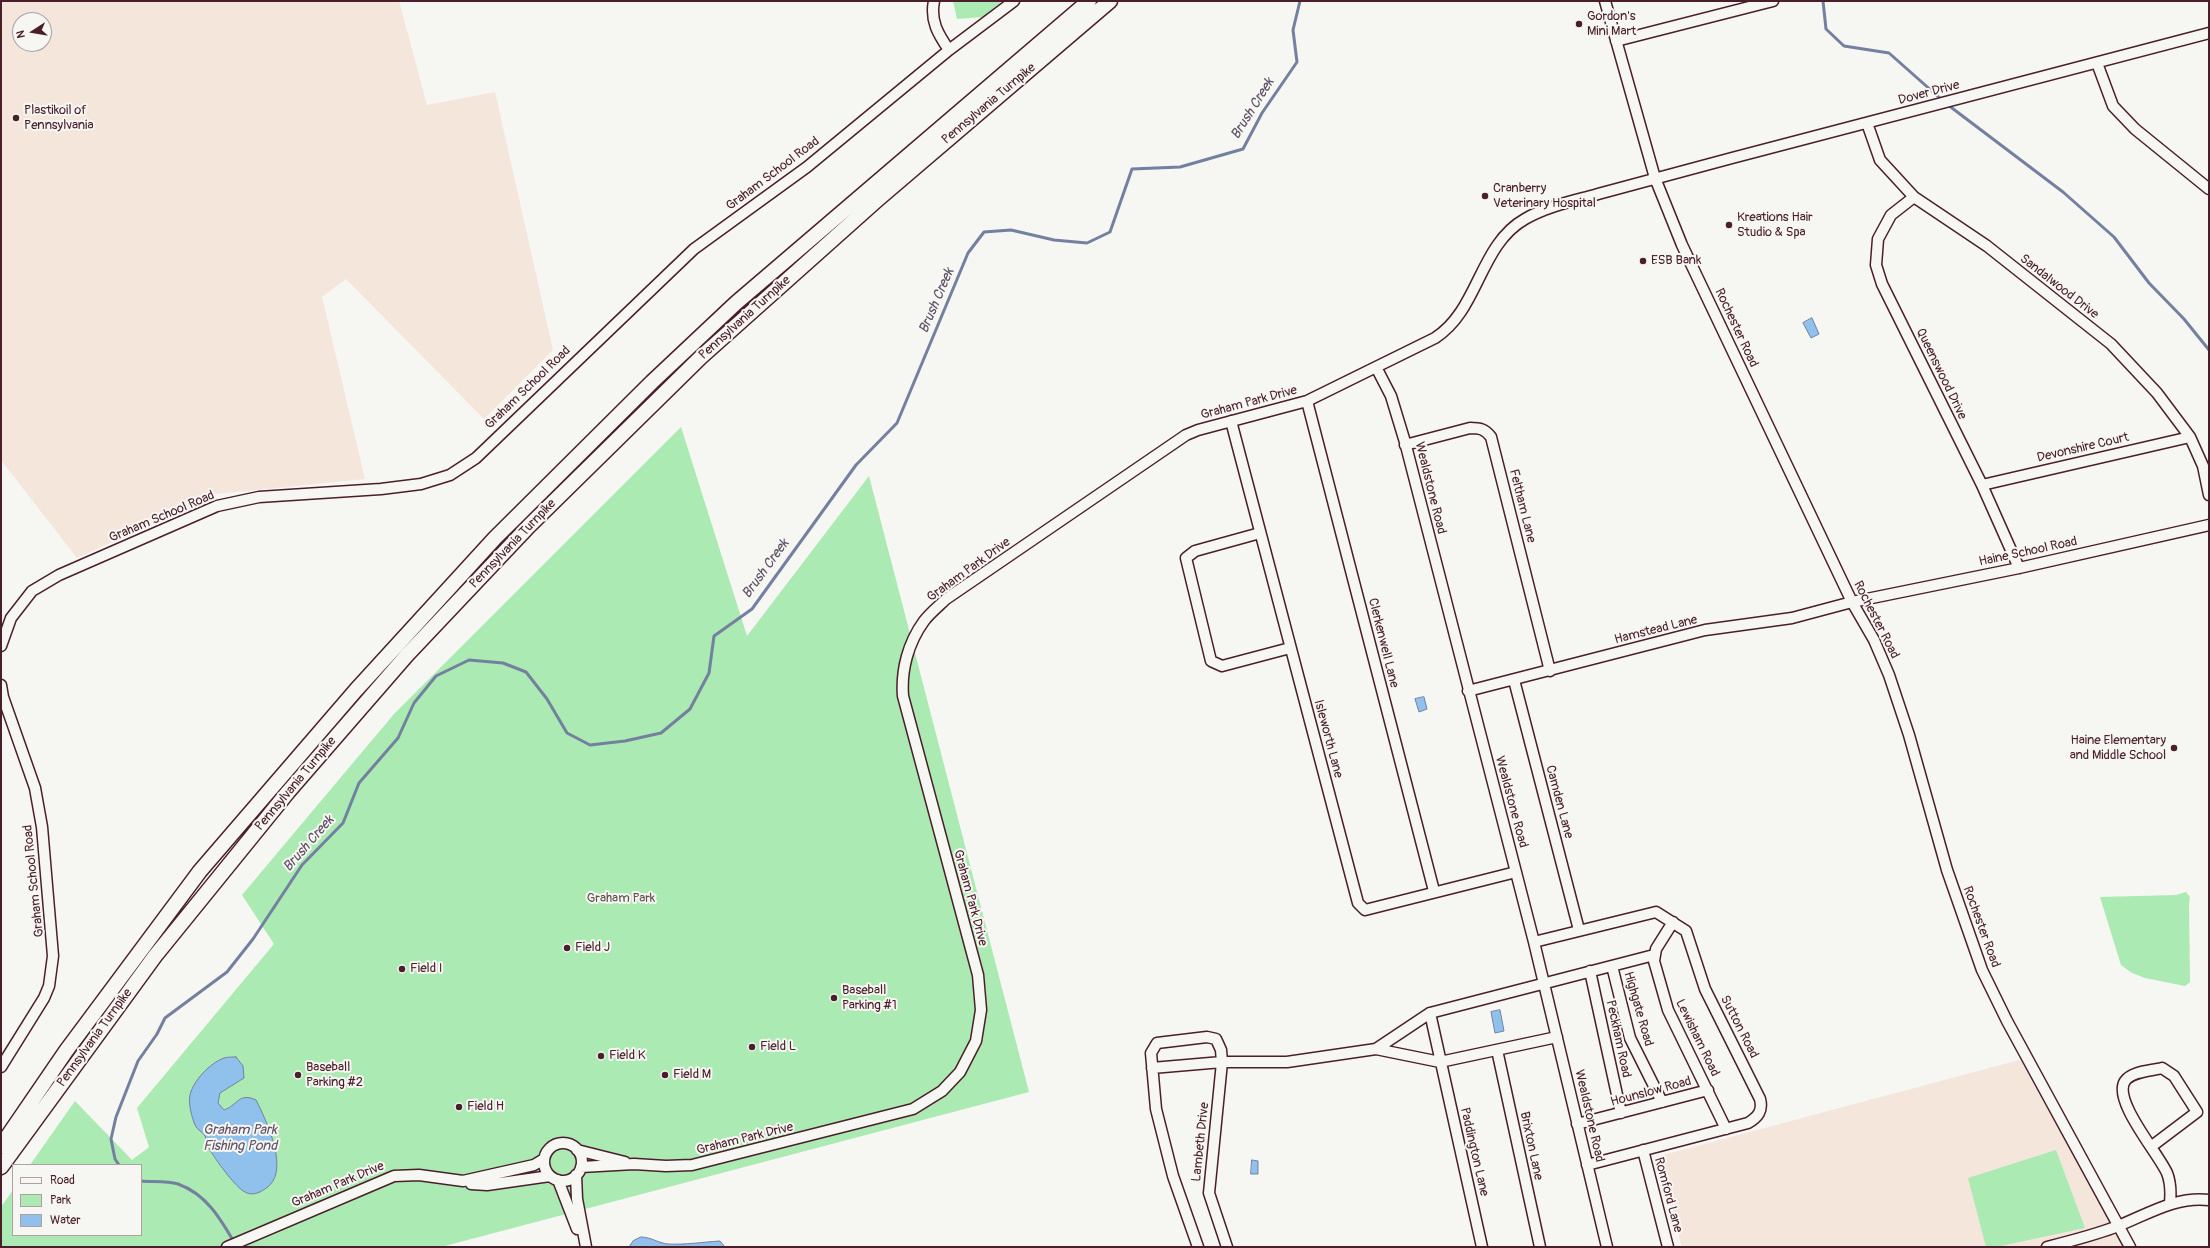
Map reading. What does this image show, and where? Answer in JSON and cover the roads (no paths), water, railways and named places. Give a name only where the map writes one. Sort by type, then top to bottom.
[{"type":"highway","name":"Pennsylvania Turnpike","points":[[1,1146],[66,1051],[200,871],[356,690],[495,538],[652,382],[736,303],[1089,1]]},
{"type":"highway","name":"Pennsylvania Turnpike","points":[[1,1167],[83,1053],[170,938],[288,792],[423,638],[529,526],[701,357],[877,200],[1110,1]]},
{"type":"street","points":[[934,1],[932,12],[934,24],[949,50]]},
{"type":"street","name":"Graham School Road","points":[[1,646],[10,618],[32,591],[59,575],[217,506],[259,497],[381,490],[421,484],[450,475],[476,458],[694,249],[807,167],[949,50],[1014,1]]},
{"type":"street","name":"Rochester Road","points":[[1605,1],[1655,178],[1682,245],[1852,602],[1874,640],[1889,675],[1909,735],[1949,877],[1982,970],[2007,1021],[2130,1247]]},
{"type":"street","points":[[1616,41],[1773,1]]},
{"type":"street","name":"Dover Drive","points":[[1655,178],[2209,33]]},
{"type":"street","points":[[2098,63],[2112,106],[2135,129],[2209,189]]},
{"type":"street","name":"Sandalwood Drive","points":[[1867,123],[1880,160],[1914,197],[1987,246],[2110,344],[2157,394],[2190,437],[2203,466],[2209,495]]},
{"type":"street","name":"Graham Park Drive","points":[[463,1181],[534,1165],[544,1159],[548,1150],[557,1144],[568,1144],[577,1150],[634,1164],[666,1166],[712,1161],[913,1109],[942,1091],[960,1072],[976,1041],[981,1010],[978,976],[903,696],[902,678],[910,647],[924,620],[946,599],[1186,435],[1231,421],[1307,401],[1444,333],[1465,307],[1494,251],[1505,235],[1524,219],[1544,210],[1655,178]]},
{"type":"street","name":"Queenswood Drive","points":[[1914,197],[1891,215],[1881,231],[1878,239],[1876,266],[1882,284],[1982,484],[2019,568]]},
{"type":"street","name":"Wealdstone Road","points":[[1376,367],[1391,396],[1405,445],[1534,942],[1607,1247]]},
{"type":"street","name":"Clerkenwell Lane","points":[[1307,401],[1434,891]]},
{"type":"street","name":"Isleworth Lane","points":[[1231,421],[1358,903],[1365,910],[1434,891],[1516,872]]},
{"type":"street","name":"Feltham Lane","points":[[1405,445],[1470,428],[1486,430],[1491,437],[1550,671]]},
{"type":"street","name":"Devonshire Court","points":[[1982,484],[2190,437]]},
{"type":"street","name":"Haine School Road","points":[[1852,602],[2019,568],[2209,526]]},
{"type":"street","points":[[1260,533],[1196,551],[1186,558],[1211,661],[1222,666],[1290,648]]},
{"type":"street","name":"Hamstead Lane","points":[[1468,692],[1705,630],[1792,618],[1852,602]]},
{"type":"street","name":"Camden Lane","points":[[1514,680],[1579,930]]},
{"type":"street","name":"Graham School Road","points":[[1,685],[3,697],[35,788],[42,827],[53,956],[49,986],[44,998],[1,1067]]},
{"type":"street","name":"Sutton Road","points":[[1534,942],[1651,912],[1656,912],[1686,931],[1705,989],[1760,1098],[1762,1106],[1760,1113],[1748,1123],[1587,1165]]},
{"type":"street","points":[[1376,1049],[1430,1012],[1654,955],[1673,922]]},
{"type":"street","name":"Lewisham Road","points":[[1654,955],[1666,1004],[1726,1129]]},
{"type":"street","name":"Highgate Road","points":[[1612,966],[1630,1038],[1662,1102]]},
{"type":"street","name":"Peckham Road","points":[[1590,972],[1621,1113]]},
{"type":"street","name":"Paddington Lane","points":[[1430,1012],[1482,1247]]},
{"type":"street","name":"Lambeth Drive","points":[[1198,1247],[1171,1168],[1156,1109],[1151,1053],[1156,1043],[1207,1037],[1216,1039],[1221,1050],[1222,1062],[1209,1193],[1226,1247]]},
{"type":"street","points":[[1152,1068],[1222,1062],[1287,1062],[1376,1049],[1440,1062],[1557,1037]]},
{"type":"street","name":"Brixton Lane","points":[[1497,1050],[1540,1247]]},
{"type":"street","points":[[2152,1146],[2197,1112],[2174,1076],[2162,1068],[2131,1075],[2125,1081],[2122,1089],[2122,1096],[2130,1112],[2152,1146],[2170,1183],[2170,1203]]},
{"type":"street","name":"Hounslow Road","points":[[1577,1124],[1708,1090]]},
{"type":"street","points":[[577,1150],[581,1158],[578,1171],[577,1199],[586,1247]]},
{"type":"street","name":"Romford Lane","points":[[1643,1150],[1668,1247]]},
{"type":"street","points":[[544,1159],[545,1168],[554,1178],[572,1212],[583,1247]]},
{"type":"street","name":"Graham Park Drive","points":[[227,1247],[394,1176],[419,1175],[463,1181],[473,1186],[554,1178],[565,1181],[578,1171],[634,1164]]},
{"type":"street","points":[[2047,1247],[2118,1226],[2170,1203],[2209,1200]]},
{"type":"water","points":[[1812,318],[1819,334],[1811,338],[1803,323]]},
{"type":"water","points":[[1424,697],[1427,709],[1419,712],[1415,699]]},
{"type":"water","points":[[1500,1010],[1504,1031],[1495,1033],[1491,1012]]},
{"type":"water","name":"Graham Park Fishing Pond","points":[[236,1057],[243,1066],[244,1078],[220,1093],[218,1103],[224,1110],[242,1098],[246,1097],[256,1100],[270,1133],[277,1159],[273,1181],[265,1189],[253,1194],[241,1189],[220,1165],[209,1148],[205,1136],[195,1125],[190,1106],[190,1095],[198,1078],[219,1060]]},
{"type":"water","points":[[1252,1160],[1258,1161],[1258,1174],[1251,1174]]},
{"type":"water","points":[[641,1237],[668,1244],[720,1241],[725,1247],[629,1247],[633,1241]]},
{"type":"waterway","name":"Brush Creek","points":[[118,1164],[115,1159],[111,1139],[116,1117],[138,1061],[157,1034],[165,1018],[227,972],[253,939],[302,865],[343,823],[359,783],[398,738],[414,703],[436,676],[469,660],[503,663],[526,672],[547,699],[567,733],[590,745],[625,741],[661,733],[690,709],[709,673],[714,636],[752,609],[856,465],[897,423],[968,253],[984,232],[1011,230],[1054,240],[1087,243],[1110,232],[1132,169],[1180,167],[1243,149],[1262,113],[1297,62],[1293,30],[1300,1]]},
{"type":"waterway","points":[[1823,1],[1826,29],[1844,46],[1889,53],[1942,100]]},
{"type":"waterway","points":[[1948,105],[2063,192],[2114,237],[2149,283],[2184,319],[2209,350]]},
{"type":"waterway","name":"Brush Creek","points":[[142,1181],[174,1183],[188,1188],[204,1200],[218,1216],[234,1242]]},
{"type":"place","name":"Gordon's Mini Mart","points":[[1579,24]]},
{"type":"place","name":"Plastikoil of Pennsylvania","points":[[16,118]]},
{"type":"place","name":"Cranberry Veterinary Hospital","points":[[1485,196]]},
{"type":"place","name":"Kreations Hair Studio & Spa","points":[[1729,225]]},
{"type":"place","name":"ESB Bank","points":[[1643,261]]},
{"type":"place","name":"Haine Elementary and Middle School","points":[[2174,748]]},
{"type":"place","name":"Field J","points":[[567,948]]},
{"type":"place","name":"Field I","points":[[402,969]]},
{"type":"place","name":"Baseball Parking #1","points":[[834,998]]},
{"type":"place","name":"Field L","points":[[752,1047]]},
{"type":"place","name":"Field K","points":[[601,1056]]},
{"type":"place","name":"Baseball Parking #2","points":[[298,1075]]},
{"type":"place","name":"Field M","points":[[665,1075]]},
{"type":"place","name":"Field H","points":[[459,1107]]},
{"type":"park label","name":"Graham Park","points":[[621,899]]}]
